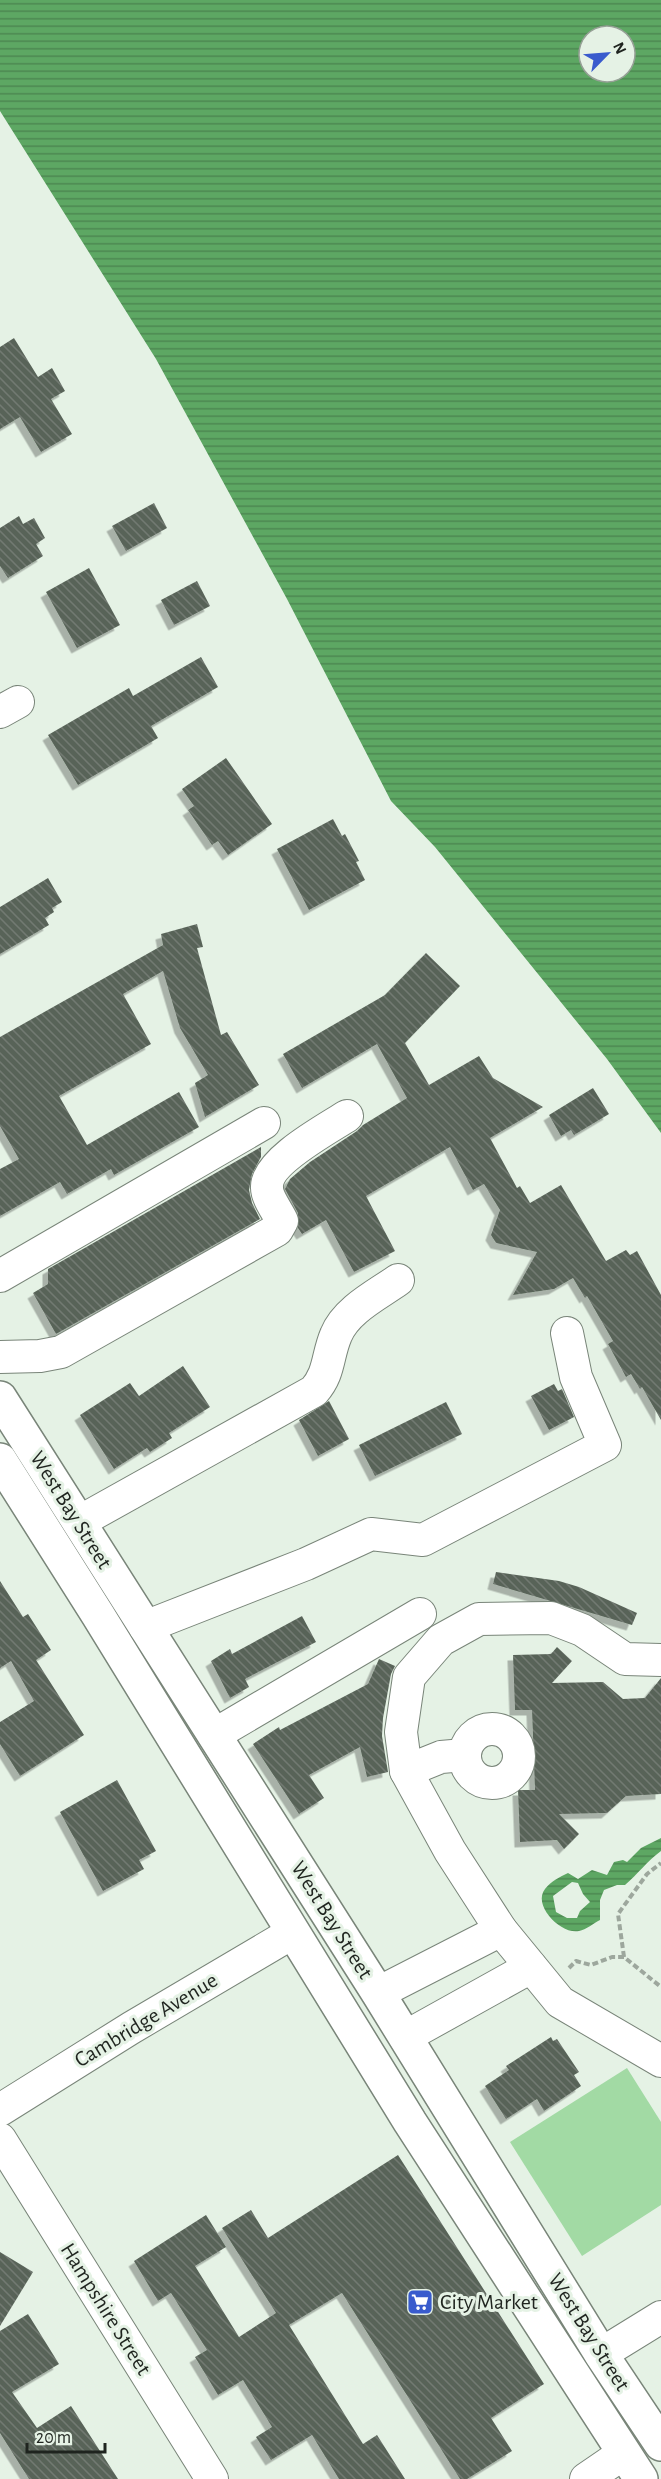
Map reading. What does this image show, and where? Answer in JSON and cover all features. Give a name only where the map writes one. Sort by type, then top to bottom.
[{"type":"main road","name":"West Bay Street","points":[[0,1398],[378,1993],[601,2354],[661,2444]]},
{"type":"main road","name":"West Bay Street","points":[[0,1460],[410,2122],[632,2466]]},
{"type":"street","points":[[0,1357],[40,1356],[61,1352],[277,1230],[282,1221],[266,1190],[267,1177],[286,1156],[347,1116]]},
{"type":"street","points":[[0,1276],[264,1123]]},
{"type":"street","points":[[79,1522],[314,1391],[324,1379],[336,1335],[345,1319],[398,1280]]},
{"type":"street","points":[[145,1627],[306,1564],[371,1534],[423,1540],[605,1444],[576,1377],[567,1333]]},
{"type":"street","points":[[214,1735],[420,1614]]},
{"type":"street","points":[[661,1660],[625,1659],[582,1630],[551,1618],[479,1619],[441,1640],[409,1677],[401,1732],[406,1771],[450,1851],[501,1930],[560,2002],[661,2061]]},
{"type":"street","points":[[406,1771],[441,1758],[464,1755]]},
{"type":"street","points":[[378,1993],[501,1930]]},
{"type":"street","name":"Cambridge Avenue","points":[[0,2110],[131,2028],[292,1933]]},
{"type":"street","points":[[452,1955],[474,1976],[477,1999]]},
{"type":"street","points":[[405,2037],[477,1999],[540,1978]]},
{"type":"street","name":"Hampshire Street","points":[[0,2139],[212,2479]]},
{"type":"street","points":[[601,2354],[661,2317]]},
{"type":"street","points":[[586,2479],[632,2466]]},
{"type":"path","points":[[624,1957],[618,1914],[647,1874],[661,1863]]},
{"type":"path","points":[[540,1978],[576,1961],[591,1965],[612,1957],[624,1957],[661,1987]]},
{"type":"shaded area","points":[[0,0],[661,0],[661,1133],[607,1059],[435,847],[391,801],[287,599],[156,359],[0,111]]},
{"type":"shaded area","points":[[661,1838],[661,1851],[630,1881],[625,1885],[617,1885],[604,1890],[600,1900],[600,1920],[582,1930],[572,1931],[550,1918],[542,1903],[542,1896],[547,1886],[556,1879],[568,1873],[578,1879],[592,1870],[607,1875],[614,1862],[623,1860],[627,1862],[641,1848]],"holes":[[[572,1882],[578,1883],[590,1902],[580,1911],[577,1918],[567,1918],[556,1912],[553,1896]]]},
{"type":"shaded area","points":[[627,2068],[661,2122],[661,2205],[582,2256],[510,2142]]},
{"type":"building","points":[[14,338],[38,377],[52,368],[65,391],[51,399],[72,434],[41,452],[20,417],[0,429],[0,347]]},
{"type":"building","points":[[154,503],[167,528],[126,551],[112,526]]},
{"type":"building","points":[[19,516],[23,524],[34,518],[45,538],[36,544],[43,556],[8,578],[0,566],[0,528]]},
{"type":"building","points":[[89,568],[120,625],[77,648],[46,592]]},
{"type":"building","points":[[197,581],[210,606],[174,625],[161,600]]},
{"type":"building","points":[[201,657],[218,687],[151,726],[158,738],[78,785],[48,735],[129,688],[133,696]]},
{"type":"building","points":[[226,758],[272,824],[228,855],[218,841],[212,845],[188,810],[194,806],[182,789]]},
{"type":"building","points":[[333,819],[342,836],[345,834],[359,861],[356,862],[365,880],[309,910],[277,849]]},
{"type":"building","points":[[48,878],[62,902],[52,908],[54,912],[45,918],[49,925],[0,954],[0,907]]},
{"type":"building","points":[[197,924],[203,947],[197,948],[221,1035],[227,1032],[259,1085],[205,1117],[195,1083],[208,1075],[180,1028],[163,971],[123,994],[151,1044],[59,1096],[87,1145],[179,1092],[199,1127],[114,1175],[111,1169],[67,1194],[60,1182],[0,1216],[0,1169],[19,1159],[0,1126],[0,1037],[163,945],[161,934]]},
{"type":"building","points":[[426,953],[460,986],[405,1043],[429,1085],[479,1056],[493,1078],[543,1107],[490,1138],[517,1188],[520,1186],[530,1203],[561,1185],[606,1261],[626,1250],[630,1255],[637,1251],[661,1295],[661,1420],[642,1387],[640,1389],[631,1374],[626,1377],[608,1344],[613,1341],[587,1296],[585,1298],[573,1278],[554,1289],[513,1295],[537,1252],[496,1243],[491,1235],[500,1210],[484,1184],[473,1190],[450,1147],[366,1196],[395,1251],[354,1272],[326,1220],[302,1234],[298,1228],[298,1213],[285,1189],[290,1179],[363,1125],[407,1098],[377,1044],[302,1088],[283,1054],[385,995]]},
{"type":"building","points":[[593,1088],[609,1114],[574,1135],[571,1130],[561,1136],[549,1115]]},
{"type":"building","points":[[261,1147],[261,1157],[252,1174],[249,1190],[252,1203],[260,1219],[56,1334],[33,1293],[48,1284],[48,1269]]},
{"type":"building","points":[[183,1366],[210,1407],[169,1433],[172,1438],[150,1452],[147,1448],[114,1469],[80,1415],[130,1383],[139,1396]]},
{"type":"building","points":[[554,1384],[558,1391],[562,1389],[574,1417],[549,1430],[531,1396]]},
{"type":"building","points":[[329,1401],[349,1439],[318,1456],[299,1420]]},
{"type":"building","points":[[446,1402],[462,1434],[375,1476],[359,1445]]},
{"type":"building","points":[[496,1572],[559,1581],[579,1587],[637,1613],[632,1625],[493,1584]]},
{"type":"building","points":[[0,1581],[23,1617],[28,1614],[51,1650],[36,1660],[84,1735],[20,1776],[0,1744],[0,1722],[34,1701],[11,1661],[0,1668]]},
{"type":"building","points":[[302,1616],[316,1642],[245,1679],[249,1687],[230,1698],[211,1661],[230,1649],[232,1654]]},
{"type":"building","points":[[557,1647],[572,1661],[552,1683],[603,1682],[623,1699],[645,1698],[661,1678],[661,1794],[626,1796],[607,1813],[559,1814],[579,1834],[564,1849],[557,1840],[520,1842],[518,1790],[535,1790],[532,1710],[515,1710],[513,1655],[551,1654]]},
{"type":"building","points":[[379,1659],[395,1666],[391,1674],[383,1718],[382,1736],[388,1772],[367,1777],[360,1747],[309,1775],[324,1798],[299,1814],[253,1744],[279,1727],[280,1730],[368,1684]]},
{"type":"building","points":[[117,1780],[156,1851],[139,1860],[144,1869],[103,1891],[60,1812]]},
{"type":"building","points":[[551,2037],[553,2041],[557,2039],[579,2072],[574,2075],[581,2086],[544,2111],[537,2099],[506,2119],[485,2086],[509,2070],[506,2066]]},
{"type":"building","points":[[398,2155],[544,2384],[491,2418],[512,2451],[467,2479],[460,2479],[342,2293],[289,2325],[363,2444],[377,2435],[405,2479],[339,2479],[312,2435],[271,2460],[256,2437],[272,2427],[243,2380],[218,2395],[195,2357],[207,2350],[171,2293],[158,2301],[134,2261],[206,2215],[226,2247],[195,2266],[239,2337],[276,2313],[222,2228],[251,2210],[268,2238]]},
{"type":"building","points":[[0,2252],[33,2272],[0,2326]]},
{"type":"building","points":[[28,2314],[59,2364],[12,2392],[37,2428],[71,2406],[118,2479],[29,2479],[0,2433],[0,2331]]},
{"type":"place","name":"City Market","points":[[420,2302]]}]
